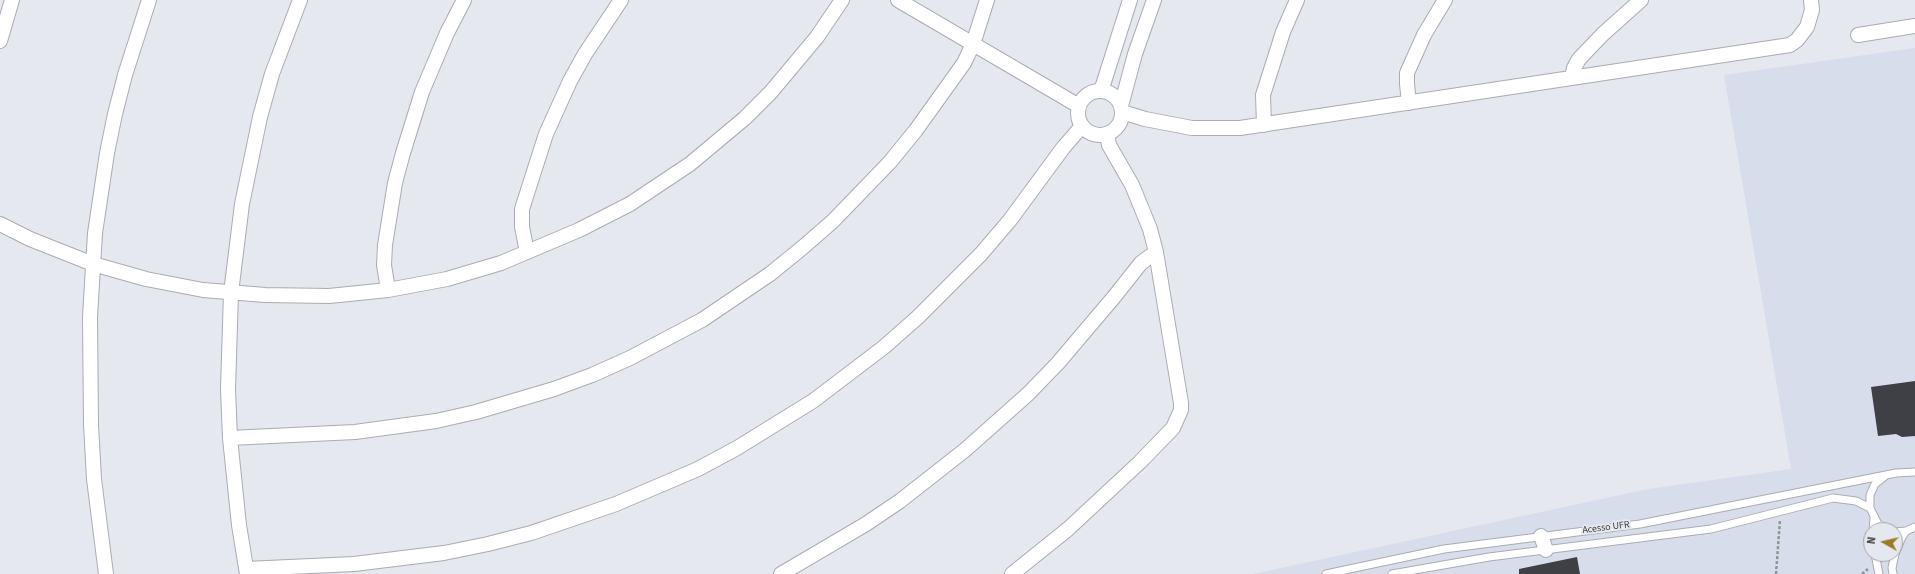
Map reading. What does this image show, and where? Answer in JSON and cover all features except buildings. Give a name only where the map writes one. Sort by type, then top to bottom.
[{"type":"street","points":[[0,40],[12,0]]},
{"type":"street","points":[[106,574],[94,479],[91,425],[90,371],[93,264],[100,193],[115,114],[149,0]]},
{"type":"street","points":[[300,0],[272,74],[260,117],[242,204],[231,293],[228,382],[230,438],[246,572],[354,564],[444,553],[488,544],[538,531],[616,504],[657,488],[737,448],[813,401],[884,347],[918,317],[981,254],[1010,220],[1063,148],[1082,126]]},
{"type":"street","points":[[388,290],[384,265],[384,245],[403,153],[422,92],[447,33],[464,0]]},
{"type":"street","points":[[527,252],[522,226],[522,209],[546,134],[570,81],[585,54],[621,0]]},
{"type":"street","points":[[0,224],[30,239],[93,264],[126,274],[174,285],[231,293],[307,296],[388,290],[454,277],[494,265],[579,230],[630,204],[684,168],[718,142],[771,92],[817,37],[842,0]]},
{"type":"street","points":[[898,0],[1079,106]]},
{"type":"street","points":[[230,438],[355,432],[429,422],[476,412],[554,390],[624,361],[667,340],[702,320],[742,294],[802,248],[833,221],[872,182],[916,130],[964,63],[973,44],[987,0]]},
{"type":"street","points":[[1100,90],[1103,85],[1130,0]]},
{"type":"street","points":[[1154,0],[1135,54],[1122,109],[1118,126],[1107,134],[1093,134],[1082,126],[1079,120],[1079,106],[1087,95],[1100,90],[1113,94],[1122,109],[1160,123],[1192,128],[1240,128],[1264,125],[1790,45],[1797,40],[1807,27],[1812,10],[1811,0]]},
{"type":"street","points":[[1264,125],[1263,95],[1281,38],[1297,0]]},
{"type":"street","points":[[1409,103],[1406,84],[1408,72],[1424,35],[1445,0]]},
{"type":"street","points":[[1572,78],[1574,68],[1579,59],[1603,34],[1641,0]]},
{"type":"street","points":[[1858,35],[1915,26]]},
{"type":"street","points":[[1012,574],[1106,494],[1146,456],[1176,423],[1181,403],[1156,252],[1142,206],[1109,145],[1107,134]]},
{"type":"street","points":[[781,574],[831,546],[872,520],[933,476],[965,450],[1028,394],[1058,363],[1092,325],[1141,263],[1156,252]]},
{"type":"street","points":[[1541,536],[1546,550]]},
{"type":"lane","name":"Acesso UFR","points":[[1326,574],[1444,549],[1640,524],[1885,476],[1915,472]]},
{"type":"lane","points":[[1907,473],[1915,478]]},
{"type":"lane","points":[[1877,522],[1870,508],[1870,495],[1875,484],[1885,476]]},
{"type":"lane","points":[[1392,574],[1489,557],[1711,529],[1833,498],[1856,501],[1870,508]]},
{"type":"lane","points":[[1874,518],[1874,522]]},
{"type":"lane","points":[[1903,531],[1915,527]]},
{"type":"lane","points":[[1903,536],[1906,531]]},
{"type":"lane","points":[[1877,562],[1879,574]]},
{"type":"lane","points":[[1893,562],[1893,574]]},
{"type":"path","points":[[1776,574],[1780,520]]},
{"type":"path","points":[[1862,574],[1868,568]]},
{"type":"shaded area","points":[[1915,48],[1915,574],[1253,574],[1648,489],[1791,469],[1724,75]]}]
